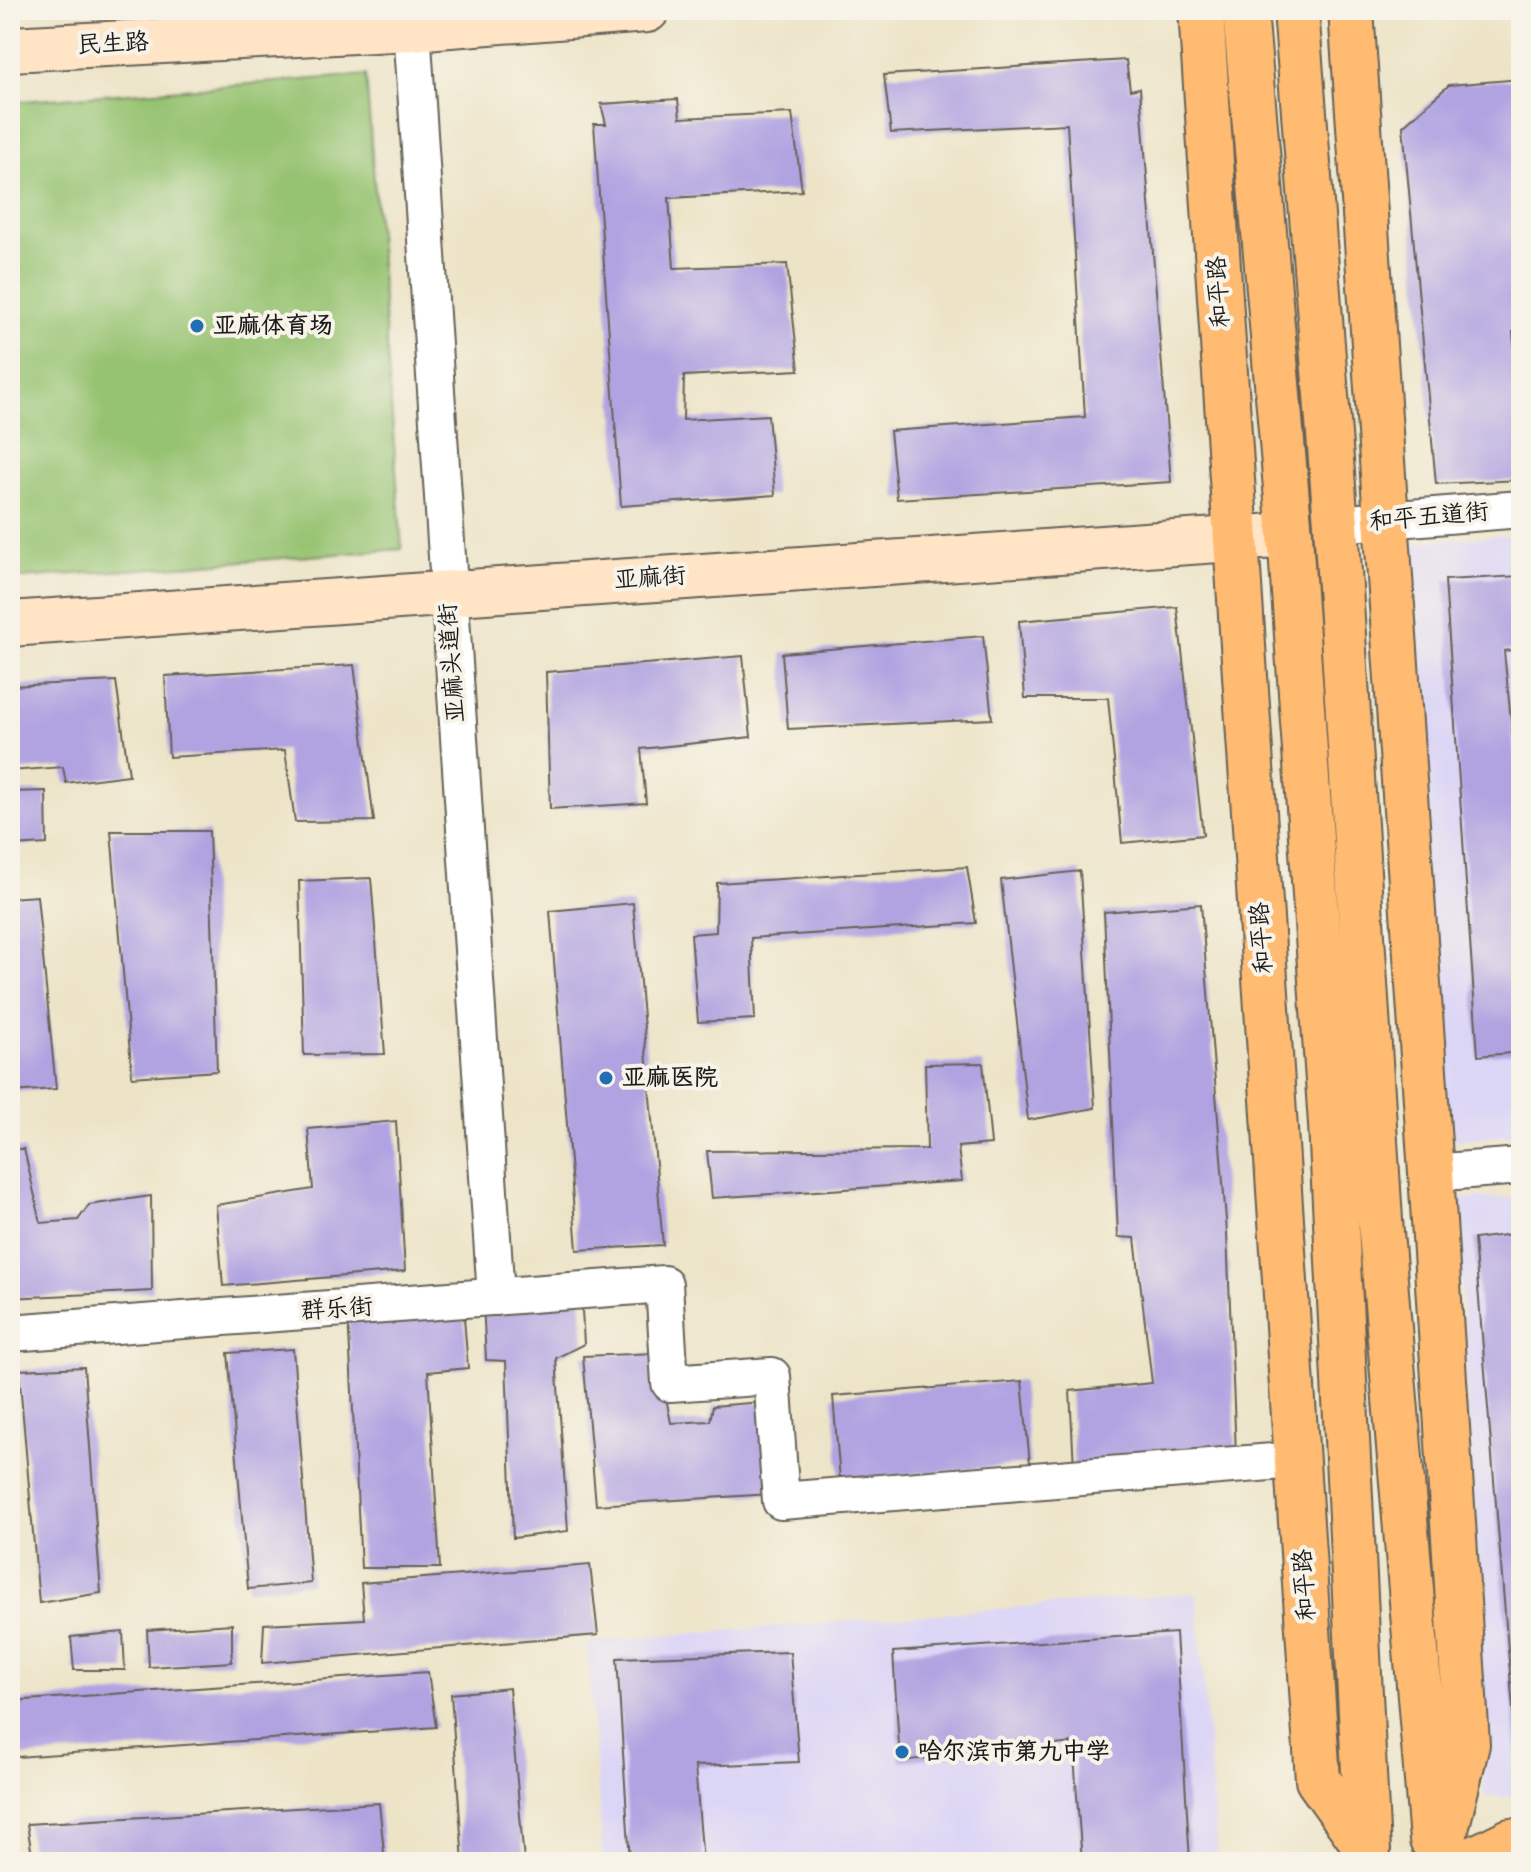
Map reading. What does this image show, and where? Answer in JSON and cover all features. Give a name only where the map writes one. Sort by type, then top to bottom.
[{"type":"main road","name":"和平路","points":[[1201,10],[1318,1780],[1368,1856]]},
{"type":"main road","name":"和平路","points":[[1245,10],[1290,535],[1332,1140],[1368,1856]]},
{"type":"main road","points":[[1296,10],[1336,524],[1380,1220],[1436,1862]]},
{"type":"main road","points":[[1351,10],[1467,1744],[1436,1862]]},
{"type":"main road","points":[[1296,1460],[1355,1580]]},
{"type":"main road","points":[[1400,1463],[1456,1583]]},
{"type":"main road","points":[[1467,1862],[1510,1841],[1521,1845]]},
{"type":"street","name":"民生路","points":[[10,49],[412,28],[647,10]]},
{"type":"street","name":"亚麻头道街","points":[[412,28],[496,1297]]},
{"type":"street","name":"和平五道街","points":[[1336,524],[1521,509]]},
{"type":"street","name":"亚麻街","points":[[10,624],[1290,535]]},
{"type":"street","points":[[1431,1173],[1521,1166]]},
{"type":"street","name":"群乐街","points":[[10,1333],[664,1284],[670,1383],[772,1376],[781,1501],[1296,1460]]},
{"type":"shaded area","points":[[1521,534],[1521,1135],[1444,1141],[1400,543]]},
{"type":"shaded area","points":[[1458,1198],[1521,1198],[1521,1798],[1484,1795]]},
{"type":"shaded area","name":"哈尔滨市第九中学","points":[[1197,1593],[1218,1862],[603,1862],[587,1642]]},
{"type":"green space","name":"亚麻体育场","points":[[366,75],[402,549],[10,579],[10,102]]},
{"type":"building","points":[[1126,60],[1130,90],[1140,88],[1171,482],[897,499],[890,431],[1085,417],[1067,124],[891,133],[884,75]]},
{"type":"building","points":[[1521,79],[1521,332],[1513,332],[1521,431],[1521,480],[1436,484],[1403,126],[1449,85]]},
{"type":"building","points":[[678,99],[680,118],[792,113],[802,191],[669,198],[674,268],[787,264],[799,370],[684,376],[683,420],[768,415],[775,495],[621,506],[594,124],[606,124],[601,104]]},
{"type":"building","points":[[1521,576],[1521,649],[1504,651],[1517,781],[1521,781],[1521,1052],[1478,1056],[1445,580]]},
{"type":"building","points":[[1177,607],[1203,835],[1122,843],[1108,698],[1025,698],[1019,621]]},
{"type":"building","points":[[983,636],[992,719],[788,729],[782,653]]},
{"type":"building","points":[[743,656],[751,737],[641,749],[646,803],[550,809],[546,672]]},
{"type":"building","points":[[354,665],[374,821],[295,822],[285,750],[169,757],[165,676]]},
{"type":"building","points":[[116,681],[129,775],[66,783],[63,767],[10,771],[10,686]]},
{"type":"building","points":[[46,791],[47,844],[10,846],[10,792]]},
{"type":"building","points":[[111,831],[209,831],[217,1071],[132,1077]]},
{"type":"building","points":[[967,867],[976,923],[751,938],[755,1019],[698,1022],[691,934],[716,932],[717,883]]},
{"type":"building","points":[[1080,871],[1095,1108],[1028,1120],[1001,880]]},
{"type":"building","points":[[371,878],[385,1054],[304,1055],[299,881]]},
{"type":"building","points":[[37,896],[56,1089],[10,1092],[10,898]]},
{"type":"building","name":"亚麻医院","points":[[633,903],[663,1245],[577,1250],[550,911]]},
{"type":"building","points":[[1201,904],[1227,1233],[1236,1454],[1074,1467],[1070,1391],[1152,1383],[1135,1238],[1118,1237],[1104,912]]},
{"type":"building","points":[[983,1063],[991,1144],[958,1147],[962,1181],[712,1198],[707,1151],[927,1149],[925,1064]]},
{"type":"building","points":[[396,1121],[405,1271],[223,1286],[216,1205],[313,1189],[308,1129]]},
{"type":"building","points":[[10,1149],[24,1149],[41,1223],[78,1220],[89,1205],[151,1196],[152,1291],[10,1298]]},
{"type":"building","points":[[1521,1233],[1521,1770],[1518,1770],[1474,1239]]},
{"type":"building","points":[[581,1294],[584,1344],[556,1358],[568,1531],[513,1538],[506,1361],[486,1360],[483,1302]]},
{"type":"building","points":[[463,1305],[468,1368],[428,1372],[440,1568],[361,1568],[348,1313]]},
{"type":"building","points":[[293,1349],[311,1583],[248,1589],[228,1353]]},
{"type":"building","points":[[657,1353],[671,1423],[710,1421],[713,1406],[762,1402],[771,1494],[596,1505],[583,1356]]},
{"type":"building","points":[[84,1367],[101,1593],[39,1603],[19,1370]]},
{"type":"building","points":[[1022,1381],[1030,1464],[840,1480],[833,1396]]},
{"type":"building","points":[[590,1565],[598,1635],[262,1663],[264,1624],[364,1619],[361,1583]]},
{"type":"building","points":[[232,1624],[232,1662],[149,1667],[147,1630]]},
{"type":"building","points":[[123,1632],[125,1670],[74,1670],[71,1637]]},
{"type":"building","points":[[1176,1633],[1190,1862],[1082,1862],[1073,1743],[900,1761],[893,1652]]},
{"type":"building","points":[[790,1652],[799,1762],[695,1766],[703,1862],[630,1862],[617,1658]]},
{"type":"building","points":[[428,1672],[436,1727],[17,1757],[12,1701]]},
{"type":"building","points":[[509,1688],[524,1862],[463,1862],[451,1694]]},
{"type":"building","points":[[379,1803],[385,1862],[33,1862],[27,1824]]},
{"type":"place","name":"亚麻体育场","points":[[197,326]]},
{"type":"place","name":"亚麻医院","points":[[606,1078]]},
{"type":"place","name":"哈尔滨市第九中学","points":[[902,1752]]}]
